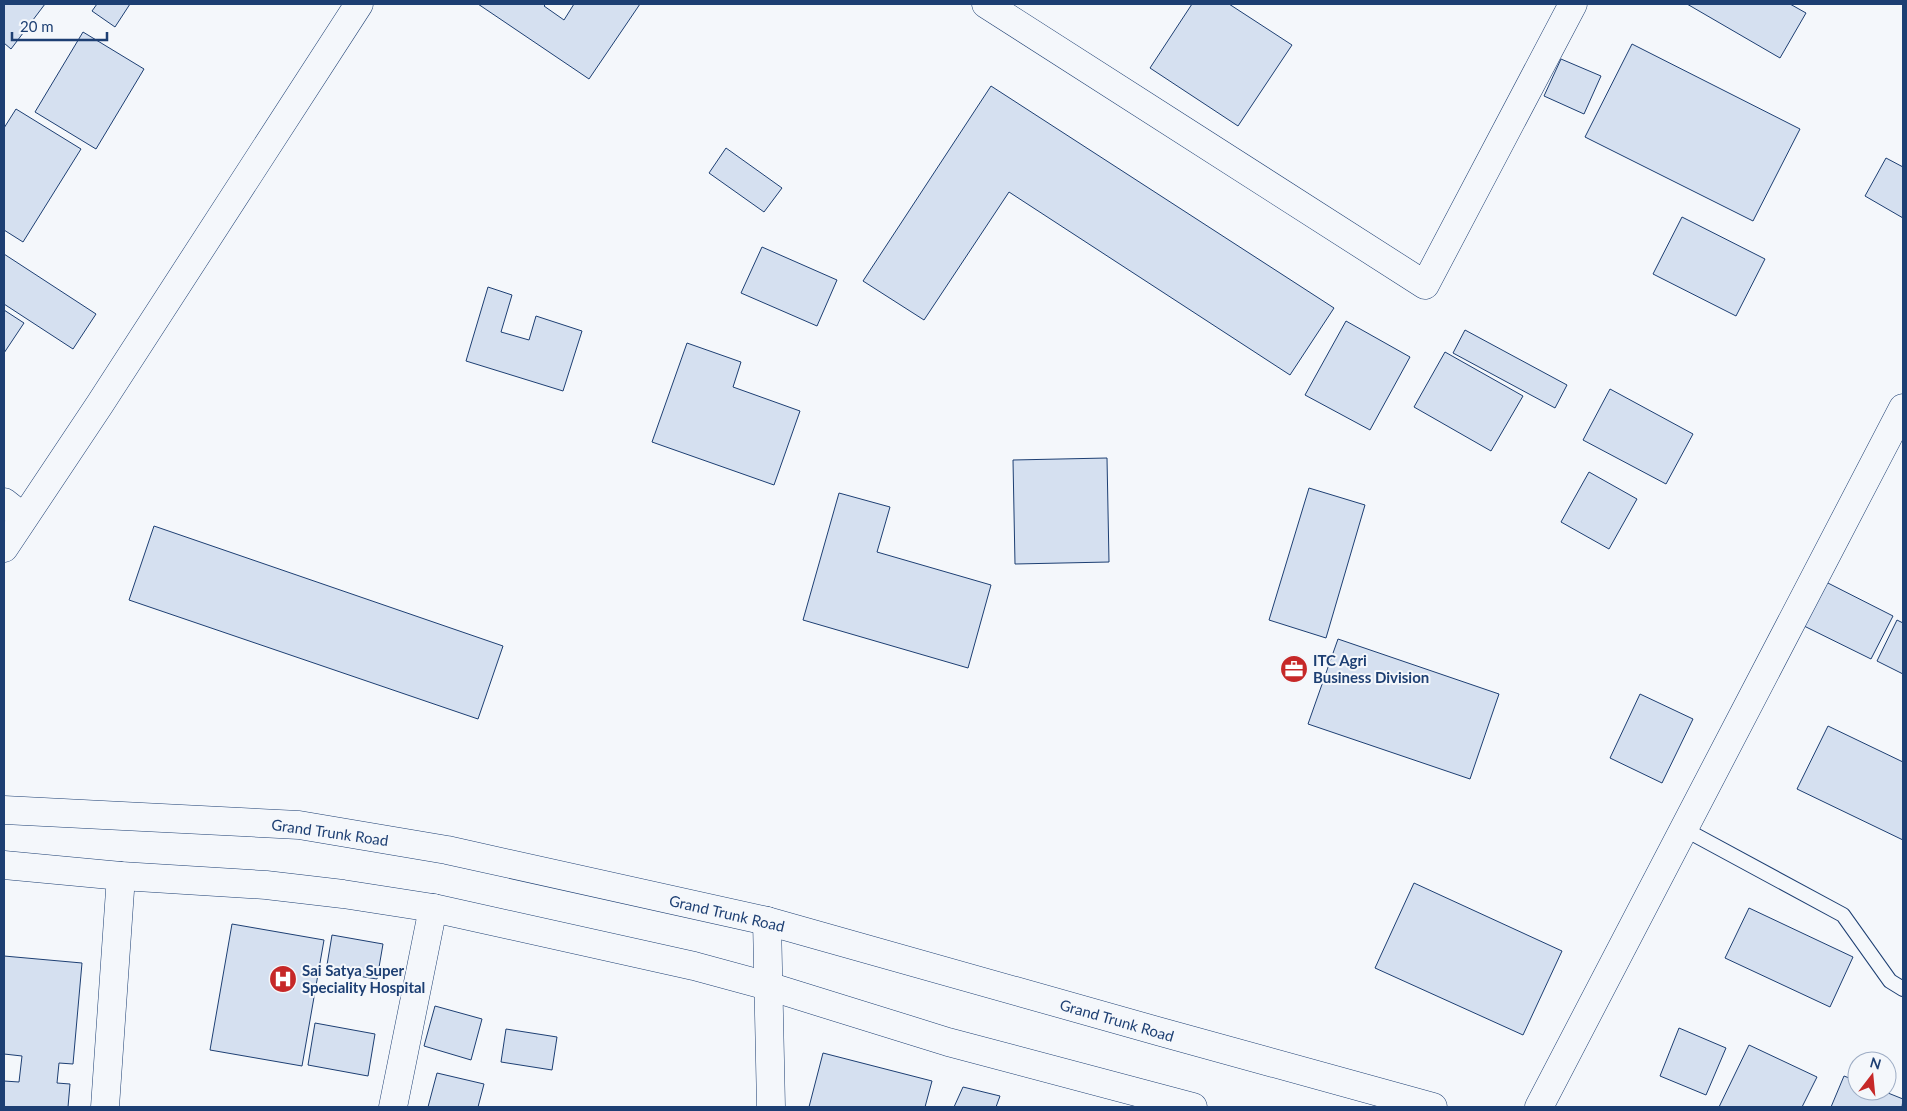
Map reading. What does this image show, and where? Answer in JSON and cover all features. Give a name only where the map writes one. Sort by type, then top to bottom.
[{"type":"street","points":[[4,548],[13,509],[100,404],[359,4]]},
{"type":"street","points":[[986,4],[1425,285],[1573,4]]},
{"type":"street","points":[[1539,1107],[1903,408]]},
{"type":"street","name":"Grand Trunk Road","points":[[4,810],[299,825],[447,850],[766,921],[1433,1107]]},
{"type":"street","points":[[4,865],[122,876],[266,885],[343,894],[433,908],[694,966],[768,986],[948,1042],[1194,1107]]},
{"type":"street","points":[[104,1107],[122,876]]},
{"type":"street","points":[[393,1107],[433,908]]},
{"type":"street","points":[[766,921],[771,1107]]},
{"type":"lane","points":[[1684,829],[1843,915],[1890,981],[1903,989]]},
{"type":"building","points":[[4,4],[45,4],[11,49],[4,43]]},
{"type":"building","points":[[97,4],[130,4],[115,27],[92,11]]},
{"type":"building","points":[[478,4],[546,4],[544,6],[564,20],[574,4],[640,4],[589,79]]},
{"type":"building","points":[[1192,4],[1229,4],[1292,45],[1238,126],[1150,68]]},
{"type":"building","points":[[1687,4],[1790,4],[1806,13],[1780,58]]},
{"type":"building","points":[[83,32],[144,69],[96,149],[35,112]]},
{"type":"building","points":[[1632,44],[1800,129],[1753,221],[1585,137]]},
{"type":"building","points":[[1561,59],[1601,76],[1584,114],[1544,96]]},
{"type":"building","points":[[991,86],[1334,308],[1290,375],[1009,192],[924,320],[863,281]]},
{"type":"building","points":[[16,109],[81,149],[23,242],[4,230],[4,128]]},
{"type":"building","points":[[726,148],[782,188],[764,212],[709,173]]},
{"type":"building","points":[[1886,158],[1903,167],[1903,218],[1865,196]]},
{"type":"building","points":[[1682,217],[1765,259],[1736,316],[1653,274]]},
{"type":"building","points":[[762,247],[837,280],[817,326],[741,293]]},
{"type":"building","points":[[4,254],[96,314],[73,349],[4,304]]},
{"type":"building","points":[[488,287],[512,295],[501,332],[529,340],[536,316],[582,331],[563,391],[466,361]]},
{"type":"building","points":[[4,310],[24,323],[4,353]]},
{"type":"building","points":[[1346,321],[1410,357],[1370,430],[1305,395]]},
{"type":"building","points":[[1465,330],[1567,385],[1555,408],[1453,353]]},
{"type":"building","points":[[687,343],[741,362],[733,387],[800,411],[774,485],[652,442]]},
{"type":"building","points":[[1445,352],[1523,396],[1491,451],[1414,407]]},
{"type":"building","points":[[1610,389],[1693,434],[1666,484],[1583,440]]},
{"type":"building","points":[[1107,458],[1109,562],[1015,564],[1013,460]]},
{"type":"building","points":[[1589,472],[1637,499],[1609,549],[1561,522]]},
{"type":"building","points":[[1309,488],[1365,505],[1326,638],[1269,620]]},
{"type":"building","points":[[839,493],[890,507],[877,552],[991,585],[968,668],[803,620]]},
{"type":"building","points":[[154,526],[503,646],[478,719],[129,600]]},
{"type":"building","points":[[1822,580],[1893,616],[1871,659],[1800,624]]},
{"type":"building","points":[[1897,620],[1903,623],[1903,674],[1877,661]]},
{"type":"building","points":[[1338,639],[1499,694],[1470,779],[1308,724]]},
{"type":"building","points":[[1640,694],[1693,719],[1662,783],[1610,758]]},
{"type":"building","points":[[1828,726],[1903,762],[1903,840],[1797,789]]},
{"type":"building","points":[[1414,883],[1562,951],[1523,1035],[1375,968]]},
{"type":"building","points":[[1749,908],[1853,957],[1830,1007],[1725,958]]},
{"type":"building","points":[[232,924],[324,940],[302,1066],[210,1050]]},
{"type":"building","points":[[332,935],[383,944],[377,979],[326,971]]},
{"type":"building","points":[[4,956],[82,963],[73,1064],[59,1063],[57,1083],[70,1084],[68,1107],[4,1107],[4,1081],[19,1082],[22,1056],[4,1054]]},
{"type":"building","points":[[435,1006],[482,1019],[471,1060],[424,1046]]},
{"type":"building","points":[[315,1023],[375,1034],[368,1076],[308,1065]]},
{"type":"building","points":[[1679,1028],[1726,1048],[1706,1095],[1660,1076]]},
{"type":"building","points":[[506,1029],[557,1037],[552,1070],[501,1062]]},
{"type":"building","points":[[1749,1045],[1817,1077],[1802,1107],[1719,1107]]},
{"type":"building","points":[[823,1053],[932,1081],[925,1107],[809,1107]]},
{"type":"building","points":[[437,1073],[484,1084],[478,1107],[428,1107]]},
{"type":"building","points":[[1844,1076],[1847,1077],[1847,1101],[1897,1101],[1897,1097],[1903,1099],[1902,1107],[1831,1107]]},
{"type":"building","points":[[963,1087],[1000,1096],[996,1107],[954,1107]]},
{"type":"place","name":"ITC Agri Business Division","points":[[1294,669]]},
{"type":"place","name":"Sai Satya Super Speciality Hospital","points":[[283,979]]}]
